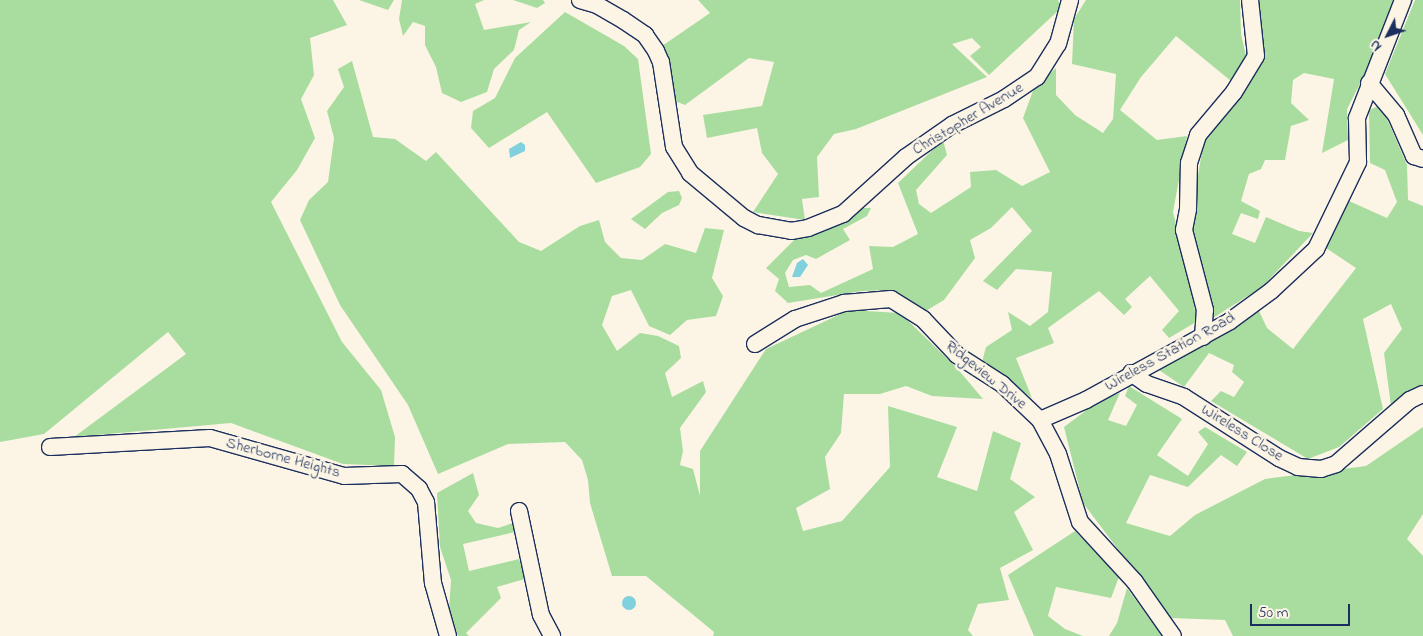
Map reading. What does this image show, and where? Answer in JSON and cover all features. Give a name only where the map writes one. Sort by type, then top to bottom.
[{"type":"street","name":"Christopher Avenue","points":[[580,0],[597,4],[623,20],[645,36],[656,51],[661,62],[674,146],[690,173],[744,218],[758,225],[791,231],[808,228],[843,214],[906,157],[952,125],[1004,99],[1037,76],[1058,44],[1070,0]]},
{"type":"street","points":[[1203,337],[1205,310],[1184,230],[1188,209],[1189,163],[1198,135],[1234,92],[1256,56],[1250,0]]},
{"type":"street","name":"Wireless Station Road","points":[[1040,420],[1086,400],[1131,373],[1203,337],[1271,291],[1316,249],[1358,162],[1357,118],[1369,83],[1403,0]]},
{"type":"street","points":[[1369,83],[1396,115],[1414,156],[1423,159]]},
{"type":"street","name":"Ridgeview Drive","points":[[755,344],[795,319],[844,303],[892,300],[923,319],[958,354],[1002,384],[1040,420],[1058,454],[1080,522],[1135,582],[1172,636]]},
{"type":"street","name":"Wireless Close","points":[[1131,373],[1147,384],[1184,398],[1278,458],[1298,467],[1321,469],[1336,464],[1410,400],[1423,394]]},
{"type":"street","name":"Sherborne Heights","points":[[50,447],[210,438],[344,476],[402,474],[419,489],[426,502],[432,583],[448,636]]},
{"type":"street","points":[[519,511],[540,615],[552,636]]},
{"type":"green space","points":[[0,0],[333,0],[347,25],[310,38],[314,75],[301,99],[315,138],[297,170],[271,202],[342,342],[381,390],[395,437],[394,466],[343,464],[231,423],[74,437],[186,354],[168,332],[44,434],[0,442]]},
{"type":"green space","points":[[359,0],[394,0],[388,10]]},
{"type":"green space","points":[[402,0],[484,0],[475,4],[484,30],[531,22],[519,30],[514,50],[494,69],[487,92],[461,102],[442,93],[436,67],[425,45],[425,26],[413,22],[403,36],[399,19]]},
{"type":"green space","points":[[513,0],[543,0],[545,3],[537,8]]},
{"type":"green space","points":[[698,0],[1058,0],[1061,8],[989,75],[970,56],[981,47],[972,38],[952,44],[987,77],[856,129],[834,134],[817,157],[819,197],[802,199],[805,220],[753,212],[778,174],[762,153],[757,128],[707,138],[703,115],[762,106],[774,62],[749,58],[685,105],[675,101],[662,46],[710,13]]},
{"type":"green space","points":[[1086,0],[1240,0],[1241,34],[1246,56],[1231,81],[1176,36],[1141,77],[1120,110],[1157,140],[1187,136],[1173,212],[1193,293],[1196,322],[1169,338],[1162,330],[1179,311],[1150,276],[1125,299],[1132,307],[1124,315],[1099,291],[1048,328],[1054,343],[1016,358],[1032,398],[982,362],[986,347],[1012,330],[1008,312],[1030,326],[1048,312],[1052,272],[1016,269],[997,290],[983,281],[1032,231],[1012,207],[991,228],[970,240],[975,258],[944,300],[924,312],[891,290],[862,291],[788,303],[775,291],[779,279],[766,268],[795,239],[860,208],[871,208],[867,216],[843,229],[850,240],[816,259],[806,255],[793,260],[785,273],[789,287],[810,285],[821,293],[873,269],[869,246],[893,247],[918,234],[898,183],[943,140],[947,155],[916,190],[919,204],[931,213],[971,187],[970,172],[996,170],[1022,186],[1050,172],[1023,118],[1034,88],[1056,68],[1056,95],[1075,115],[1103,133],[1113,119],[1116,74],[1072,64],[1074,19]]},
{"type":"green space","points":[[1258,0],[1396,0],[1381,43],[1347,109],[1348,140],[1322,153],[1334,79],[1304,73],[1293,80],[1291,103],[1309,120],[1291,126],[1285,160],[1265,160],[1261,169],[1249,174],[1241,201],[1260,211],[1258,219],[1241,213],[1232,234],[1255,243],[1266,217],[1299,231],[1313,233],[1262,287],[1213,318],[1193,237],[1197,181],[1204,140],[1261,61]]},
{"type":"green space","points":[[1415,0],[1423,0],[1423,135],[1385,74]]},
{"type":"green space","points":[[565,12],[624,46],[638,59],[651,154],[640,167],[596,183],[547,112],[489,148],[471,128],[473,111],[495,98],[515,58]]},
{"type":"green space","points":[[352,61],[373,137],[395,139],[426,161],[436,152],[519,242],[541,251],[580,226],[599,220],[605,242],[621,258],[642,260],[665,244],[696,253],[705,228],[724,230],[712,278],[723,296],[716,316],[687,320],[670,335],[649,326],[631,290],[612,296],[602,325],[617,351],[640,333],[658,336],[679,346],[681,358],[665,373],[672,397],[703,381],[706,392],[680,428],[683,451],[680,465],[693,469],[700,496],[700,451],[766,349],[849,310],[900,313],[956,367],[983,399],[932,396],[906,386],[880,394],[844,394],[841,433],[825,457],[830,489],[796,508],[803,531],[842,521],[890,467],[888,406],[957,427],[937,477],[977,491],[993,431],[1021,443],[1010,479],[1035,497],[1014,512],[1033,550],[1000,568],[1009,600],[978,604],[968,630],[973,636],[713,636],[714,632],[646,576],[612,576],[590,503],[588,480],[582,460],[565,442],[508,444],[438,474],[408,405],[340,305],[300,220],[309,200],[328,182],[334,138],[327,111],[344,87],[338,69]]},
{"type":"green space","points":[[1381,105],[1407,165],[1408,200],[1423,206],[1423,389],[1391,406],[1384,353],[1402,329],[1391,304],[1363,319],[1383,409],[1339,447],[1308,459],[1211,401],[1221,391],[1234,397],[1244,382],[1232,372],[1234,365],[1209,353],[1184,387],[1159,370],[1259,311],[1267,328],[1293,349],[1356,268],[1326,248],[1349,201],[1387,218],[1397,202],[1385,170],[1370,163],[1369,110]]},
{"type":"green space","points":[[679,191],[682,198],[679,205],[662,213],[645,229],[631,219],[668,192]]},
{"type":"green space","points":[[1129,386],[1182,419],[1157,455],[1188,476],[1208,444],[1198,432],[1205,427],[1247,452],[1237,466],[1221,455],[1188,487],[1150,475],[1126,523],[1170,536],[1195,515],[1265,479],[1366,466],[1423,427],[1423,514],[1407,539],[1423,556],[1423,636],[1233,636],[1225,620],[1170,618],[1083,503],[1064,427],[1100,400],[1120,393],[1108,420],[1126,426],[1137,405],[1125,396]]},
{"type":"green space","points":[[473,473],[479,495],[468,511],[476,523],[498,528],[513,523],[515,532],[463,544],[469,571],[519,559],[525,579],[497,587],[501,598],[466,633],[469,636],[458,636],[449,610],[451,580],[440,547],[437,493]]},
{"type":"green space","points":[[1075,531],[1119,577],[1111,598],[1056,587],[1048,616],[1065,629],[1083,636],[1034,636],[1008,575]]},
{"type":"green space","points":[[1127,588],[1162,636],[1109,636],[1117,623]]},
{"type":"water","points":[[521,142],[525,145],[525,151],[510,158],[509,149]]},
{"type":"water","points":[[803,259],[808,265],[800,277],[792,277],[797,263]]},
{"type":"water","points":[[626,596],[632,596],[636,603],[632,610],[626,610],[622,606],[622,600]]}]
